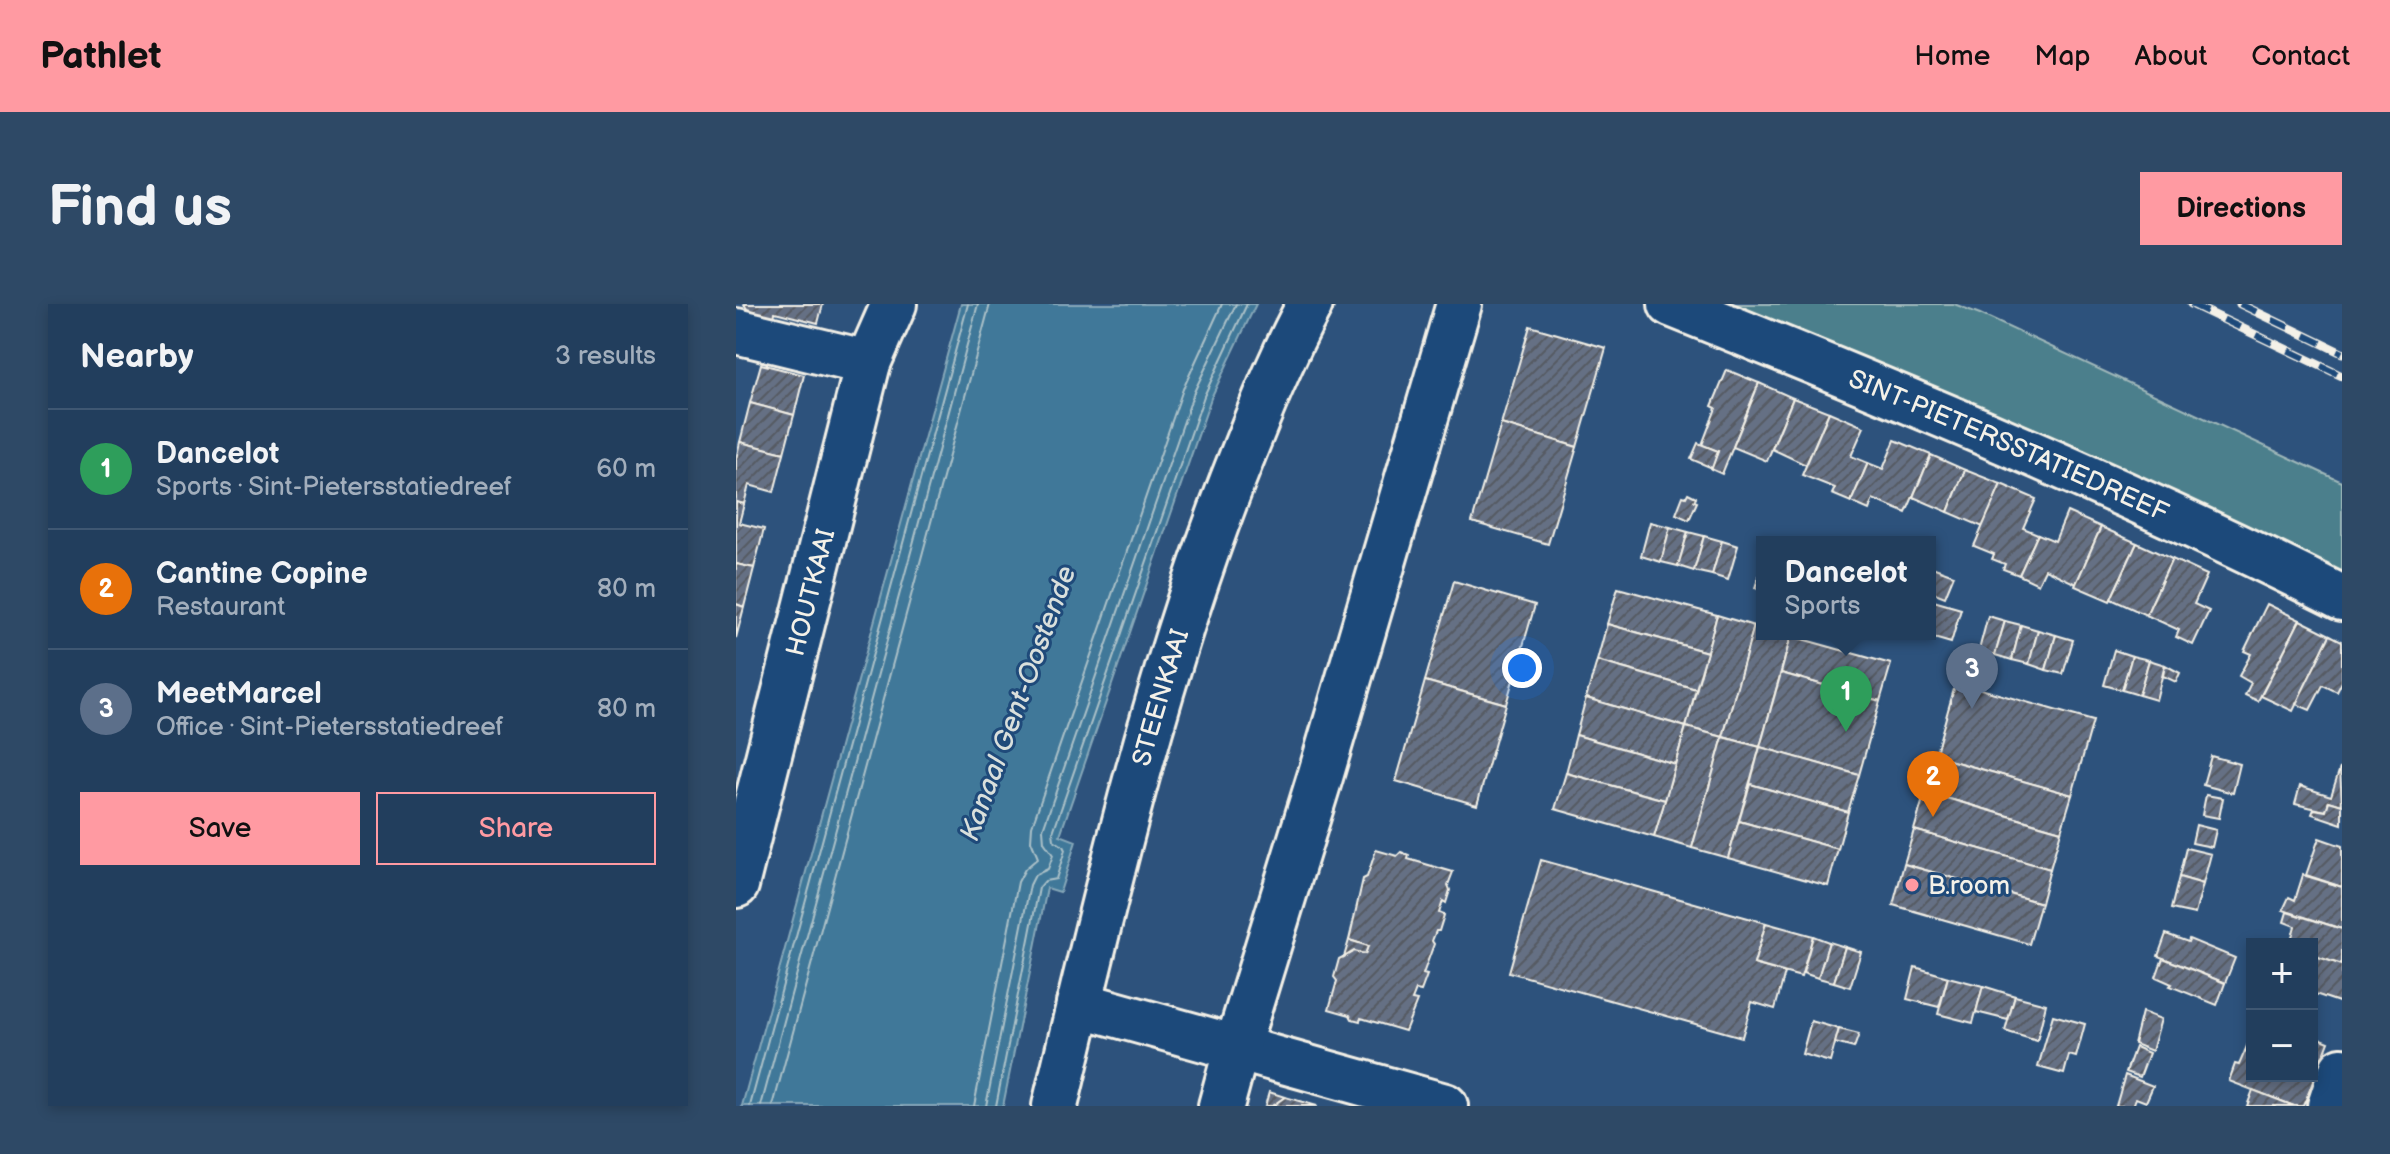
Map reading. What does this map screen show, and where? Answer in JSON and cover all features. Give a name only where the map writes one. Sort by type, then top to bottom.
[{"type":"street","name":"HOUTKAAI","points":[[736,885],[868,363],[894,304]]},
{"type":"street","name":"STEENKAAI","points":[[1055,1106],[1130,803],[1179,633],[1252,431],[1284,353],[1310,304]]},
{"type":"street","points":[[1221,1106],[1459,304]]},
{"type":"street","name":"SINT-PIETERSSTATIEDREEF","points":[[1671,304],[2087,477],[2253,553],[2342,598]]},
{"type":"street","points":[[736,331],[868,363]]},
{"type":"street","points":[[1079,1004],[1445,1106]]},
{"type":"street","points":[[2330,1106],[2342,1070]]},
{"type":"green space","points":[[1717,304],[1954,304],[1980,314],[2342,482],[2342,575]]},
{"type":"water","name":"Kanaal Gent-Oostende","points":[[961,304],[1256,304],[1211,398],[1060,835],[1076,841],[1060,892],[1047,888],[1003,1106],[742,1106]]},
{"type":"building","points":[[744,304],[823,304],[818,323],[775,312],[774,318],[749,312]]},
{"type":"building","points":[[1530,326],[1606,348],[1577,447],[1501,424]]},
{"type":"building","points":[[761,364],[804,375],[794,415],[750,403]]},
{"type":"building","points":[[1727,370],[1759,383],[1722,474],[1711,469],[1718,451],[1702,445],[1716,408],[1712,406]]},
{"type":"building","points":[[1759,383],[1793,398],[1767,461],[1733,447]]},
{"type":"building","points":[[1793,398],[1829,412],[1806,465],[1772,449]]},
{"type":"building","points":[[750,403],[794,415],[784,453],[740,442]]},
{"type":"building","points":[[1829,412],[1864,427],[1851,456],[1868,463],[1851,502],[1832,494],[1835,488],[1802,475]]},
{"type":"building","points":[[1501,424],[1577,447],[1548,544],[1472,522]]},
{"type":"building","points":[[1895,440],[1931,455],[1906,513],[1873,499],[1869,510],[1851,502],[1868,463],[1883,469]]},
{"type":"building","points":[[740,442],[784,453],[774,492],[749,485],[744,504],[736,502],[736,459]]},
{"type":"building","points":[[1698,443],[1718,451],[1712,468],[1691,459]]},
{"type":"building","points":[[1931,455],[1965,470],[1948,512],[1913,497]]},
{"type":"building","points":[[1965,470],[2001,484],[1983,527],[1948,512]]},
{"type":"building","points":[[2001,484],[2036,499],[2023,528],[2038,534],[2019,575],[2003,569],[2005,564],[1992,559],[1994,554],[1974,546]]},
{"type":"building","points":[[1688,493],[1696,497],[1694,501],[1697,502],[1689,520],[1676,514],[1683,496],[1686,497]]},
{"type":"building","points":[[736,502],[744,504],[739,523],[764,529],[754,568],[736,564]]},
{"type":"building","points":[[2067,512],[2101,527],[2076,584],[2045,569],[2038,584],[2019,575],[2038,534],[2055,541]]},
{"type":"building","points":[[1650,522],[1670,527],[1661,562],[1641,556]]},
{"type":"building","points":[[1670,527],[1688,532],[1678,566],[1661,562]]},
{"type":"building","points":[[2101,527],[2137,543],[2110,601],[2075,586]]},
{"type":"building","points":[[1688,532],[1704,536],[1694,571],[1678,566]]},
{"type":"building","points":[[1704,536],[1722,541],[1712,575],[1694,571]]},
{"type":"building","points":[[1722,541],[1738,546],[1728,580],[1712,575]]},
{"type":"building","points":[[2137,543],[2172,559],[2146,615],[2111,599]]},
{"type":"building","points":[[2172,559],[2207,575],[2194,604],[2209,611],[2193,645],[2176,637],[2179,630],[2146,615]]},
{"type":"building","points":[[736,564],[754,568],[744,607],[736,604]]},
{"type":"building","points":[[1936,568],[1954,575],[1945,597],[1936,593]]},
{"type":"building","points":[[1454,581],[1535,605],[1506,704],[1425,681]]},
{"type":"building","points":[[1618,588],[1717,615],[1707,652],[1607,624]]},
{"type":"building","points":[[1936,602],[1961,609],[1951,643],[1936,639]]},
{"type":"building","points":[[736,604],[744,607],[736,638]]},
{"type":"building","points":[[2267,604],[2300,620],[2258,701],[2245,695],[2251,683],[2239,676],[2251,654],[2244,651]]},
{"type":"building","points":[[1717,615],[1754,626],[1723,737],[1686,727]]},
{"type":"building","points":[[1988,616],[2005,621],[1995,655],[1979,650]]},
{"type":"building","points":[[2300,620],[2330,635],[2293,711],[2261,696]]},
{"type":"building","points":[[2005,621],[2021,625],[2012,660],[1995,655]]},
{"type":"building","points":[[1607,624],[1707,652],[1696,689],[1597,661]]},
{"type":"building","points":[[2021,625],[2038,630],[2029,664],[2012,660]]},
{"type":"building","points":[[1754,626],[1756,640],[1790,640],[1760,747],[1723,737]]},
{"type":"building","points":[[2038,630],[2056,635],[2046,670],[2029,664]]},
{"type":"building","points":[[2056,635],[2073,640],[2063,674],[2046,670]]},
{"type":"building","points":[[2330,635],[2342,641],[2342,682],[2337,692],[2323,685],[2310,710],[2296,704]]},
{"type":"building","points":[[1790,640],[1805,640],[1891,664],[1880,701],[1781,673]]},
{"type":"building","points":[[2114,650],[2132,656],[2122,690],[2104,685]]},
{"type":"building","points":[[2132,656],[2149,660],[2139,695],[2122,690]]},
{"type":"building","points":[[2149,660],[2165,665],[2156,700],[2139,695]]},
{"type":"building","points":[[1597,661],[1696,689],[1686,727],[1586,698]]},
{"type":"building","points":[[2165,665],[2180,673],[2176,682],[2163,676]]},
{"type":"building","points":[[1781,673],[1880,701],[1859,775],[1760,747]]},
{"type":"building","points":[[1425,681],[1506,704],[1477,805],[1396,781]]},
{"type":"building","points":[[1956,682],[2093,721],[2072,795],[1935,756]]},
{"type":"building","points":[[1586,698],[1686,727],[1675,764],[1576,735]]},
{"type":"building","points":[[1686,727],[1723,737],[1692,848],[1654,837]]},
{"type":"building","points":[[1576,735],[1675,764],[1665,800],[1566,773]]},
{"type":"building","points":[[1723,737],[1760,747],[1728,858],[1692,848]]},
{"type":"building","points":[[1760,747],[1859,775],[1848,812],[1750,784]]},
{"type":"building","points":[[1935,756],[2072,795],[2061,831],[1925,792]]},
{"type":"building","points":[[2211,756],[2240,764],[2233,793],[2203,785]]},
{"type":"building","points":[[2340,768],[2342,805],[2329,801],[2326,811],[2295,804],[2300,786],[2331,796]]},
{"type":"building","points":[[1566,773],[1665,800],[1654,837],[1555,809]]},
{"type":"building","points":[[1750,784],[1848,812],[1838,849],[1739,821]]},
{"type":"building","points":[[1925,792],[2061,831],[2050,869],[1914,830]]},
{"type":"building","points":[[2206,795],[2223,798],[2219,818],[2202,815]]},
{"type":"building","points":[[2329,801],[2342,805],[2342,824],[2312,814],[2314,809],[2326,811]]},
{"type":"building","points":[[1739,821],[1838,849],[1828,886],[1728,858]]},
{"type":"building","points":[[2196,825],[2216,830],[2212,847],[2192,843]]},
{"type":"building","points":[[1914,830],[2050,869],[2041,903],[1904,864]]},
{"type":"building","points":[[2319,838],[2342,846],[2342,887],[2306,875]]},
{"type":"building","points":[[2186,848],[2211,854],[2203,884],[2179,877]]},
{"type":"building","points":[[1376,850],[1397,856],[1401,852],[1409,855],[1408,859],[1453,872],[1446,903],[1443,901],[1439,913],[1444,915],[1432,941],[1434,944],[1423,974],[1427,975],[1421,991],[1416,990],[1412,1000],[1417,1001],[1405,1031],[1361,1018],[1360,1021],[1352,1019],[1350,1015],[1329,1009],[1339,959],[1354,951],[1365,954],[1368,946],[1349,940],[1363,879],[1367,877]]},
{"type":"building","points":[[1541,860],[1766,923],[1754,964],[1785,973],[1775,1009],[1752,1002],[1742,1037],[1509,972]]},
{"type":"building","points":[[1904,864],[2041,903],[2029,944],[1893,905]]},
{"type":"building","points":[[2303,875],[2342,887],[2342,929],[2283,910],[2289,897],[2295,900]]},
{"type":"building","points":[[2179,877],[2203,884],[2195,914],[2171,909]]},
{"type":"building","points":[[2287,912],[2342,929],[2342,965],[2318,957],[2318,938],[2292,938],[2295,926],[2284,922]]},
{"type":"building","points":[[1766,923],[1813,936],[1801,977],[1754,964]]},
{"type":"building","points":[[2166,934],[2188,942],[2189,939],[2235,958],[2225,983],[2158,956]]},
{"type":"building","points":[[1813,936],[1829,942],[1818,978],[1803,973]]},
{"type":"building","points":[[1349,940],[1368,946],[1365,954],[1354,951],[1344,957]]},
{"type":"building","points":[[1829,942],[1845,947],[1834,982],[1818,978]]},
{"type":"building","points":[[1845,947],[1861,952],[1850,987],[1834,982]]},
{"type":"building","points":[[2318,957],[2342,965],[2342,1003],[2318,995]]},
{"type":"building","points":[[2163,958],[2225,983],[2217,1005],[2156,977]]},
{"type":"building","points":[[1915,967],[1948,977],[1939,1007],[1907,999]]},
{"type":"building","points":[[1948,977],[1983,986],[1973,1023],[1938,1014]]},
{"type":"building","points":[[1983,986],[2015,996],[2008,1020],[1976,1012]]},
{"type":"building","points":[[2015,996],[2046,1004],[2037,1041],[2005,1031]]},
{"type":"building","points":[[2142,1012],[2161,1019],[2152,1051],[2134,1044]]},
{"type":"building","points":[[2053,1015],[2085,1024],[2076,1057],[2069,1055],[2064,1074],[2038,1067]]},
{"type":"building","points":[[1811,1021],[1839,1029],[1830,1062],[1802,1054]]},
{"type":"building","points":[[1839,1029],[1859,1034],[1854,1048],[1835,1043]]},
{"type":"building","points":[[2318,1037],[2329,1042],[2318,1070]]},
{"type":"building","points":[[2135,1047],[2149,1053],[2140,1077],[2126,1072]]},
{"type":"building","points":[[2246,1051],[2246,1082],[2313,1082],[2303,1106],[2294,1106],[2229,1081],[2235,1064],[2239,1065]]},
{"type":"building","points":[[2125,1075],[2153,1086],[2146,1102],[2136,1098],[2133,1106],[2116,1106]]},
{"type":"building","points":[[2253,1090],[2294,1106],[2247,1106]]},
{"type":"building","points":[[1269,1092],[1285,1097],[1272,1106],[1265,1106]]},
{"type":"building","points":[[1285,1097],[1317,1106],[1272,1106]]},
{"type":"railway","points":[[2191,304],[2342,376]]},
{"type":"railway","points":[[2240,304],[2342,353]]},
{"type":"place","name":"MeetMarcel","points":[[1972,709]]},
{"type":"place","name":"Dancelot","points":[[1846,732]]},
{"type":"place","name":"Cantine Copine","points":[[1933,817]]},
{"type":"place","name":"B.room","points":[[1912,885]]}]
